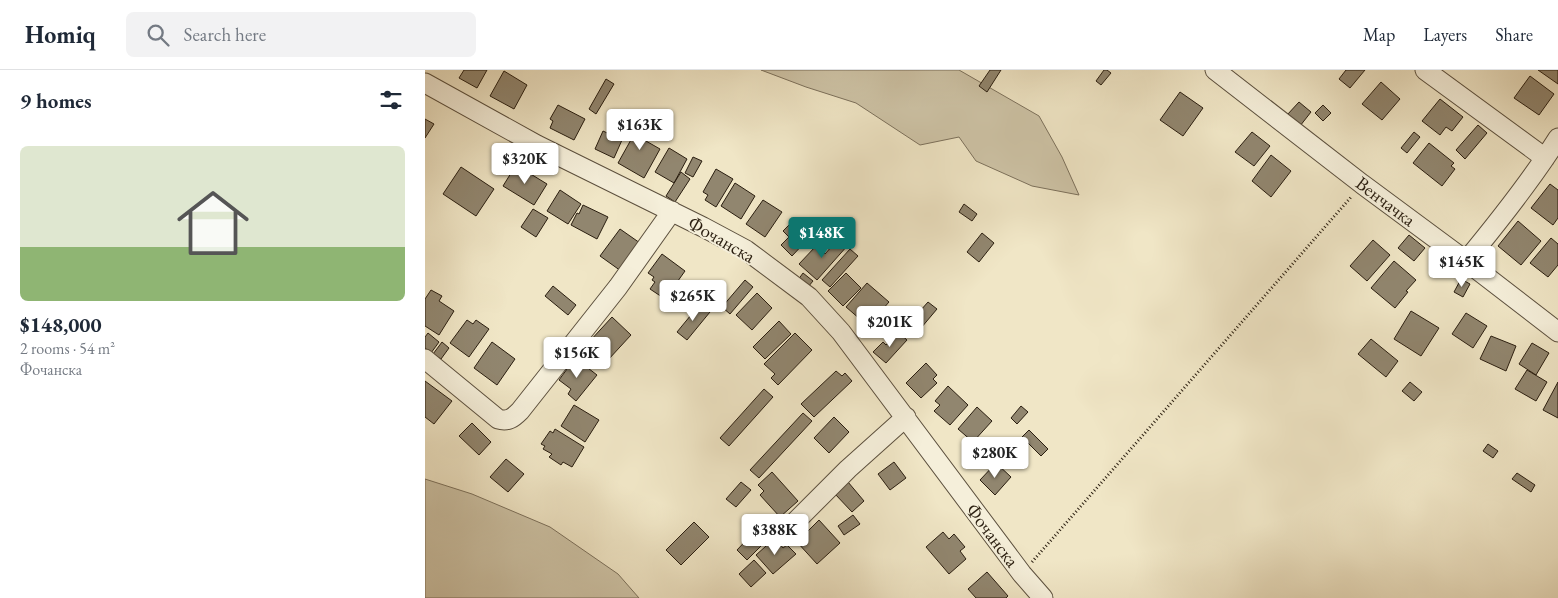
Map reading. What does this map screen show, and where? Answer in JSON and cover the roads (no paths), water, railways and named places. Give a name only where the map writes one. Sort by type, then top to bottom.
[{"type":"street","name":"Венчачка","points":[[1215,70],[1558,332]]},
{"type":"street","points":[[1425,70],[1545,158]]},
{"type":"street","name":"Фочанска","points":[[425,83],[537,146],[672,211],[747,250],[809,297],[841,332],[1022,574],[1043,598]]},
{"type":"street","points":[[1467,261],[1501,220],[1558,138]]},
{"type":"street","points":[[425,360],[498,419],[504,421],[513,418],[618,287],[672,211]]},
{"type":"street","points":[[788,529],[848,469],[905,417]]}]
